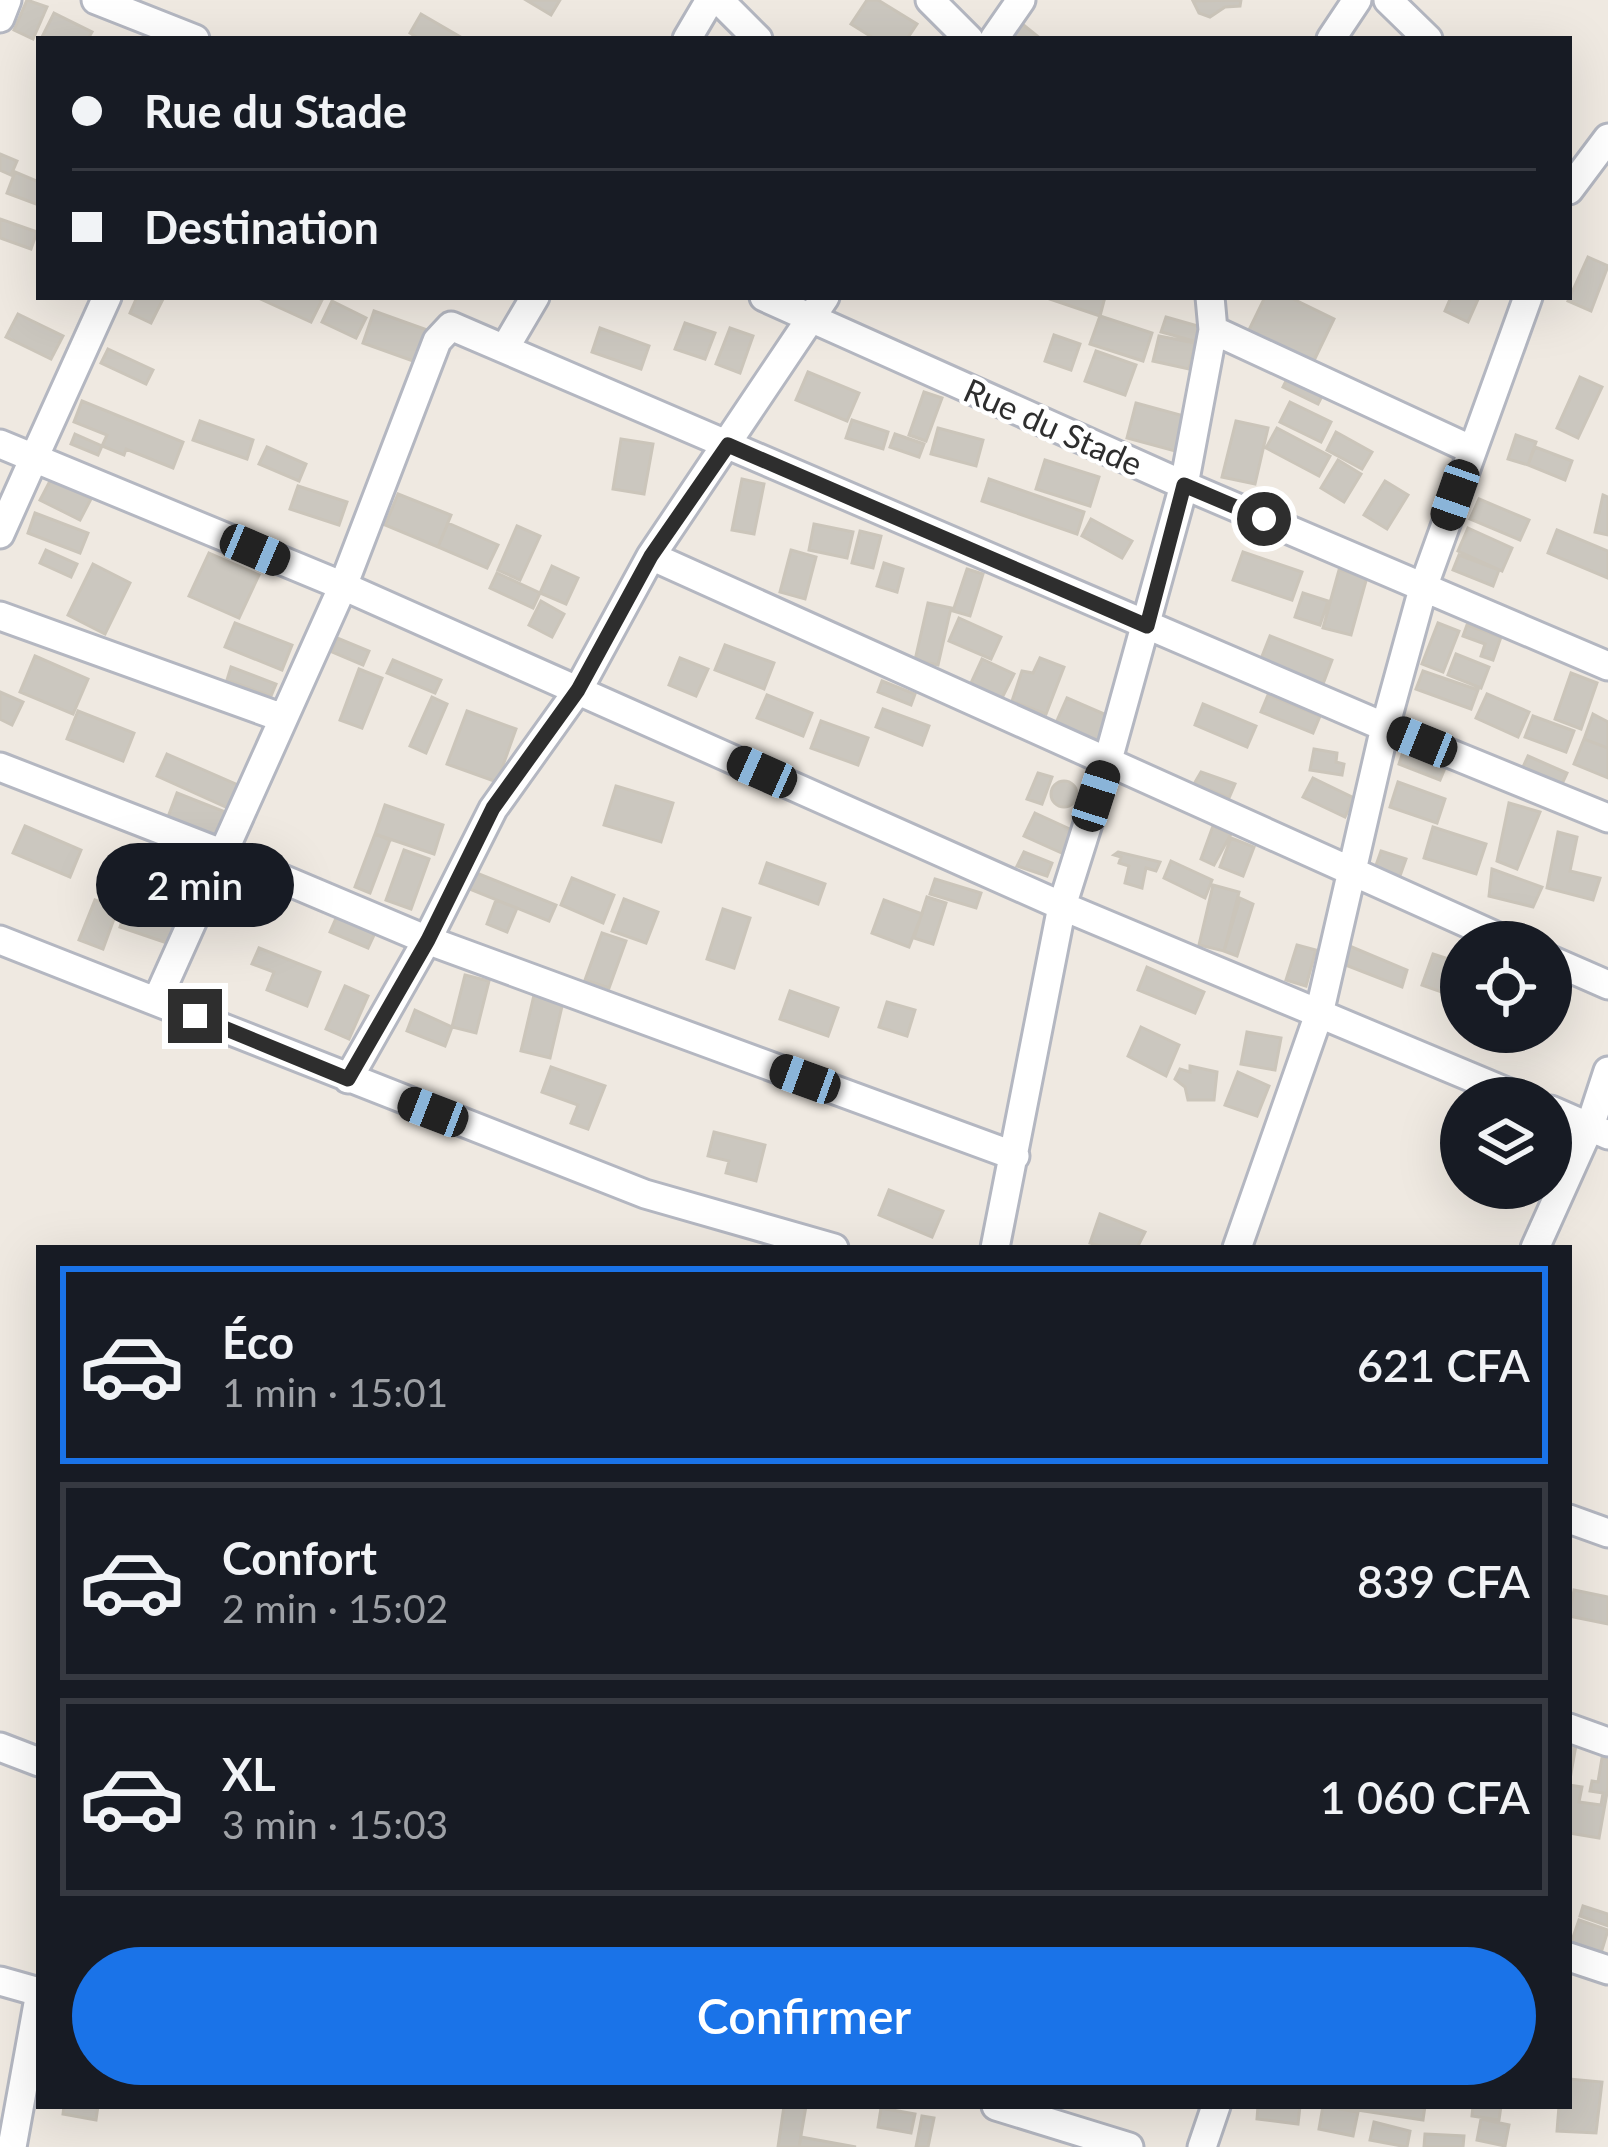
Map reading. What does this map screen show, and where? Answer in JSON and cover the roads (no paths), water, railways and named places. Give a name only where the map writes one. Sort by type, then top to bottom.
[{"type":"street","points":[[0,18],[8,0]]},
{"type":"street","points":[[96,0],[187,36]]},
{"type":"street","points":[[689,36],[710,0]]},
{"type":"street","points":[[719,0],[755,36]]},
{"type":"street","points":[[930,0],[966,36]]},
{"type":"street","points":[[996,36],[1022,0]]},
{"type":"street","points":[[1333,36],[1357,0]]},
{"type":"street","points":[[1388,0],[1425,36]]},
{"type":"street","points":[[1572,180],[1608,138]]},
{"type":"street","points":[[0,534],[106,300]]},
{"type":"street","points":[[505,348],[533,300]]},
{"type":"street","name":"Rue du Stade","points":[[779,300],[818,308],[1184,485],[1608,666]]},
{"type":"street","points":[[996,1245],[1062,906],[1147,626],[1184,485],[1213,330],[1210,300]]},
{"type":"street","points":[[1239,1245],[1319,1014],[1385,728],[1424,585],[1527,300]]},
{"type":"street","points":[[348,1079],[428,940],[493,808],[578,690],[651,556],[818,308]]},
{"type":"street","points":[[157,1000],[343,586],[437,341],[451,326],[1385,728],[1608,818]]},
{"type":"street","points":[[1213,330],[1470,449]]},
{"type":"street","points":[[0,444],[343,586],[1062,906],[1470,1077]]},
{"type":"street","points":[[651,556],[1462,921]]},
{"type":"street","points":[[0,616],[283,718]]},
{"type":"street","points":[[0,767],[428,940],[1015,1156]]},
{"type":"street","points":[[0,940],[645,1193],[823,1245]]},
{"type":"street","points":[[1572,969],[1608,985]]},
{"type":"street","points":[[1537,1245],[1599,1131],[1608,1070]]},
{"type":"street","points":[[1572,1520],[1608,1533]]},
{"type":"street","points":[[1572,1729],[1608,1742]]},
{"type":"street","points":[[0,1747],[36,1761]]},
{"type":"street","points":[[1572,1958],[1608,1970]]},
{"type":"street","points":[[0,1981],[36,1994]]},
{"type":"street","points":[[12,2147],[36,2012]]},
{"type":"street","points":[[1006,2109],[1129,2147]]},
{"type":"street","points":[[1202,2147],[1215,2109]]}]
